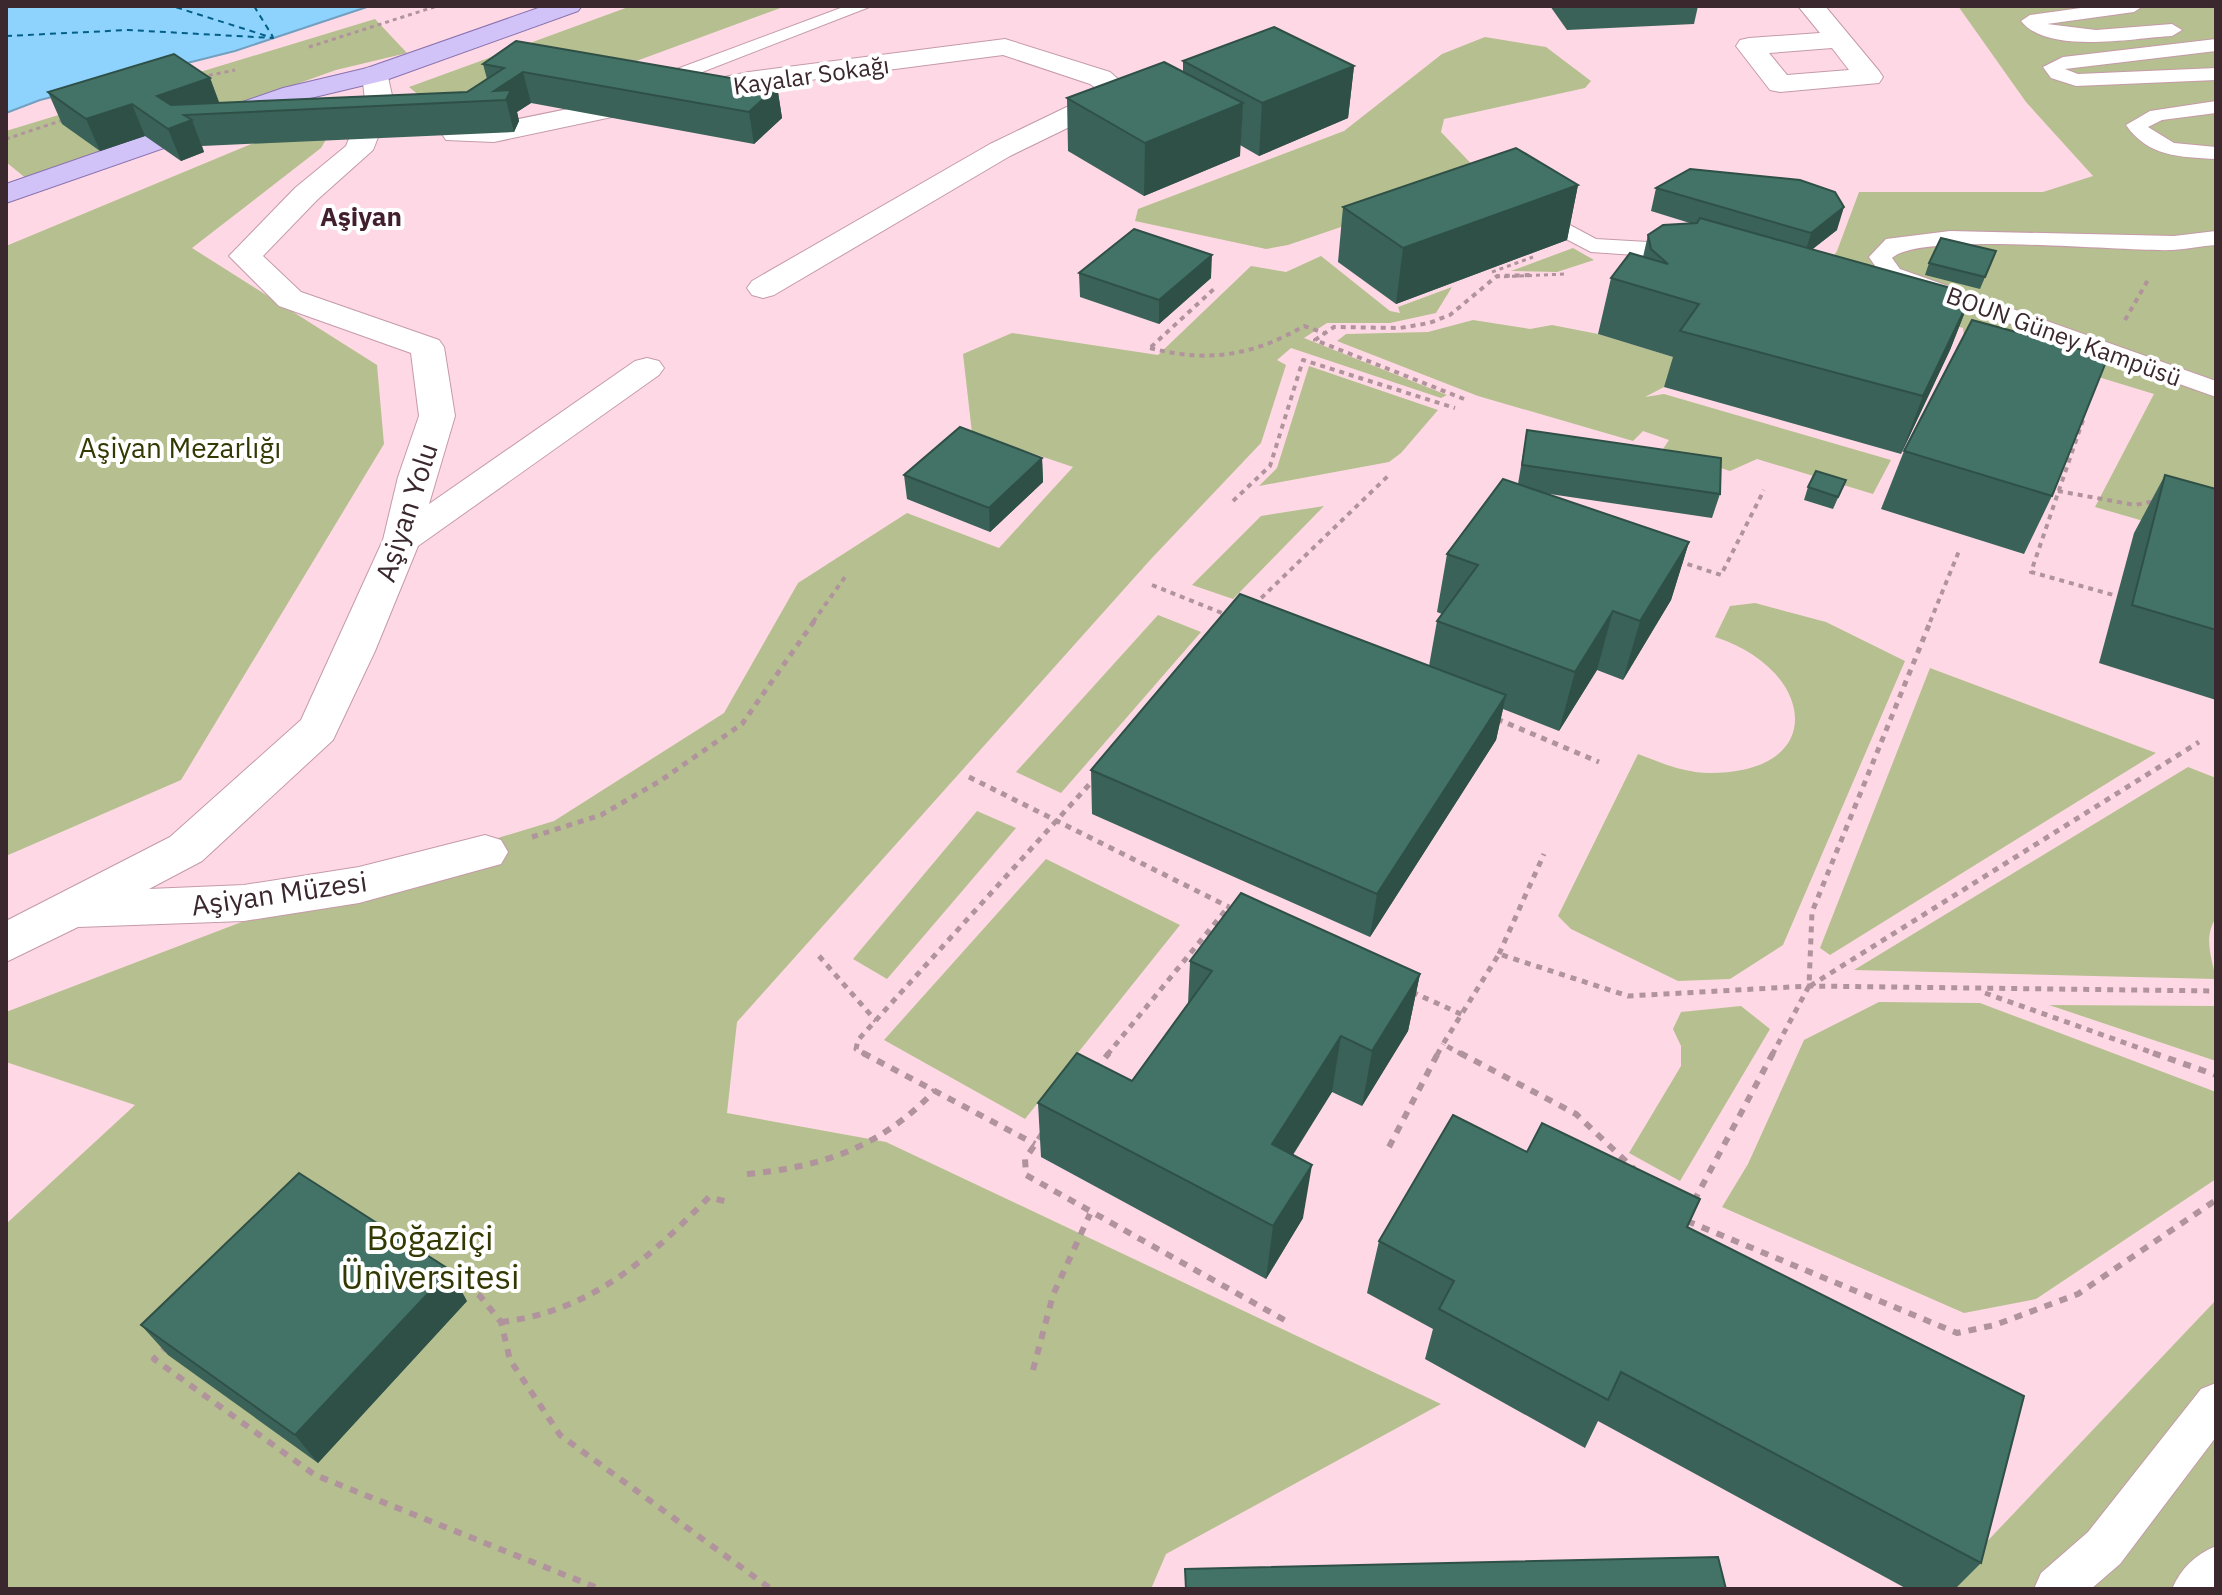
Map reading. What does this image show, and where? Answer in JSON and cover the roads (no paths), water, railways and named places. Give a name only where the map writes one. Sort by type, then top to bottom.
[{"type":"main road","points":[[6,194],[293,94],[384,97],[569,6]]},
{"type":"main road","points":[[6,220],[338,99],[368,85],[384,97]]},
{"type":"street","points":[[1811,6],[1840,40]]},
{"type":"street","name":"Kayalar Sokağı","points":[[433,135],[494,133],[749,80],[1005,47],[1100,78],[1119,92],[1000,150],[763,288]]},
{"type":"street","name":"Aşiyan Yolu","points":[[6,943],[186,849],[318,729],[402,540],[416,477],[437,416],[427,347],[290,299],[245,256],[306,194],[359,150],[384,97]]},
{"type":"street","name":"Kayalar Sokağı","points":[[1000,150],[1049,146],[1134,115]]},
{"type":"street","points":[[402,540],[647,368]]},
{"type":"street","name":"Aşiyan Müzesi","points":[[69,911],[244,903],[359,885],[485,852]]},
{"type":"lane","points":[[552,122],[863,6]]},
{"type":"lane","points":[[2134,6],[2030,21],[2036,30],[2060,36],[2216,29]]},
{"type":"lane","points":[[2216,45],[2063,63],[2053,67],[2058,74],[2076,80],[2216,74]]},
{"type":"lane","points":[[2216,107],[2157,115],[2136,125],[2145,139],[2159,147],[2216,153]]},
{"type":"lane","points":[[1553,223],[1591,245],[1665,250],[1703,260]]},
{"type":"lane","name":"BOUN Güney Kampüsü","points":[[2216,238],[2174,243],[1950,238],[1894,244],[1880,257],[1892,274],[2110,354],[2216,389]]},
{"type":"lane","points":[[2078,366],[2097,366],[2110,354]]},
{"type":"lane","points":[[2057,1589],[2104,1548],[2216,1403]]},
{"type":"lane","points":[[2195,1589],[2216,1569]]},
{"type":"water","points":[[6,6],[370,6],[235,51],[40,100],[6,113]]},
{"type":"district","name":"Aşiyan","points":[[361,216]]},
{"type":"park label","name":"Aşiyan Mezarlığı","points":[[180,447]]},
{"type":"park label","name":"Boğaziçi Üniversitesi","points":[[430,1256]]}]
